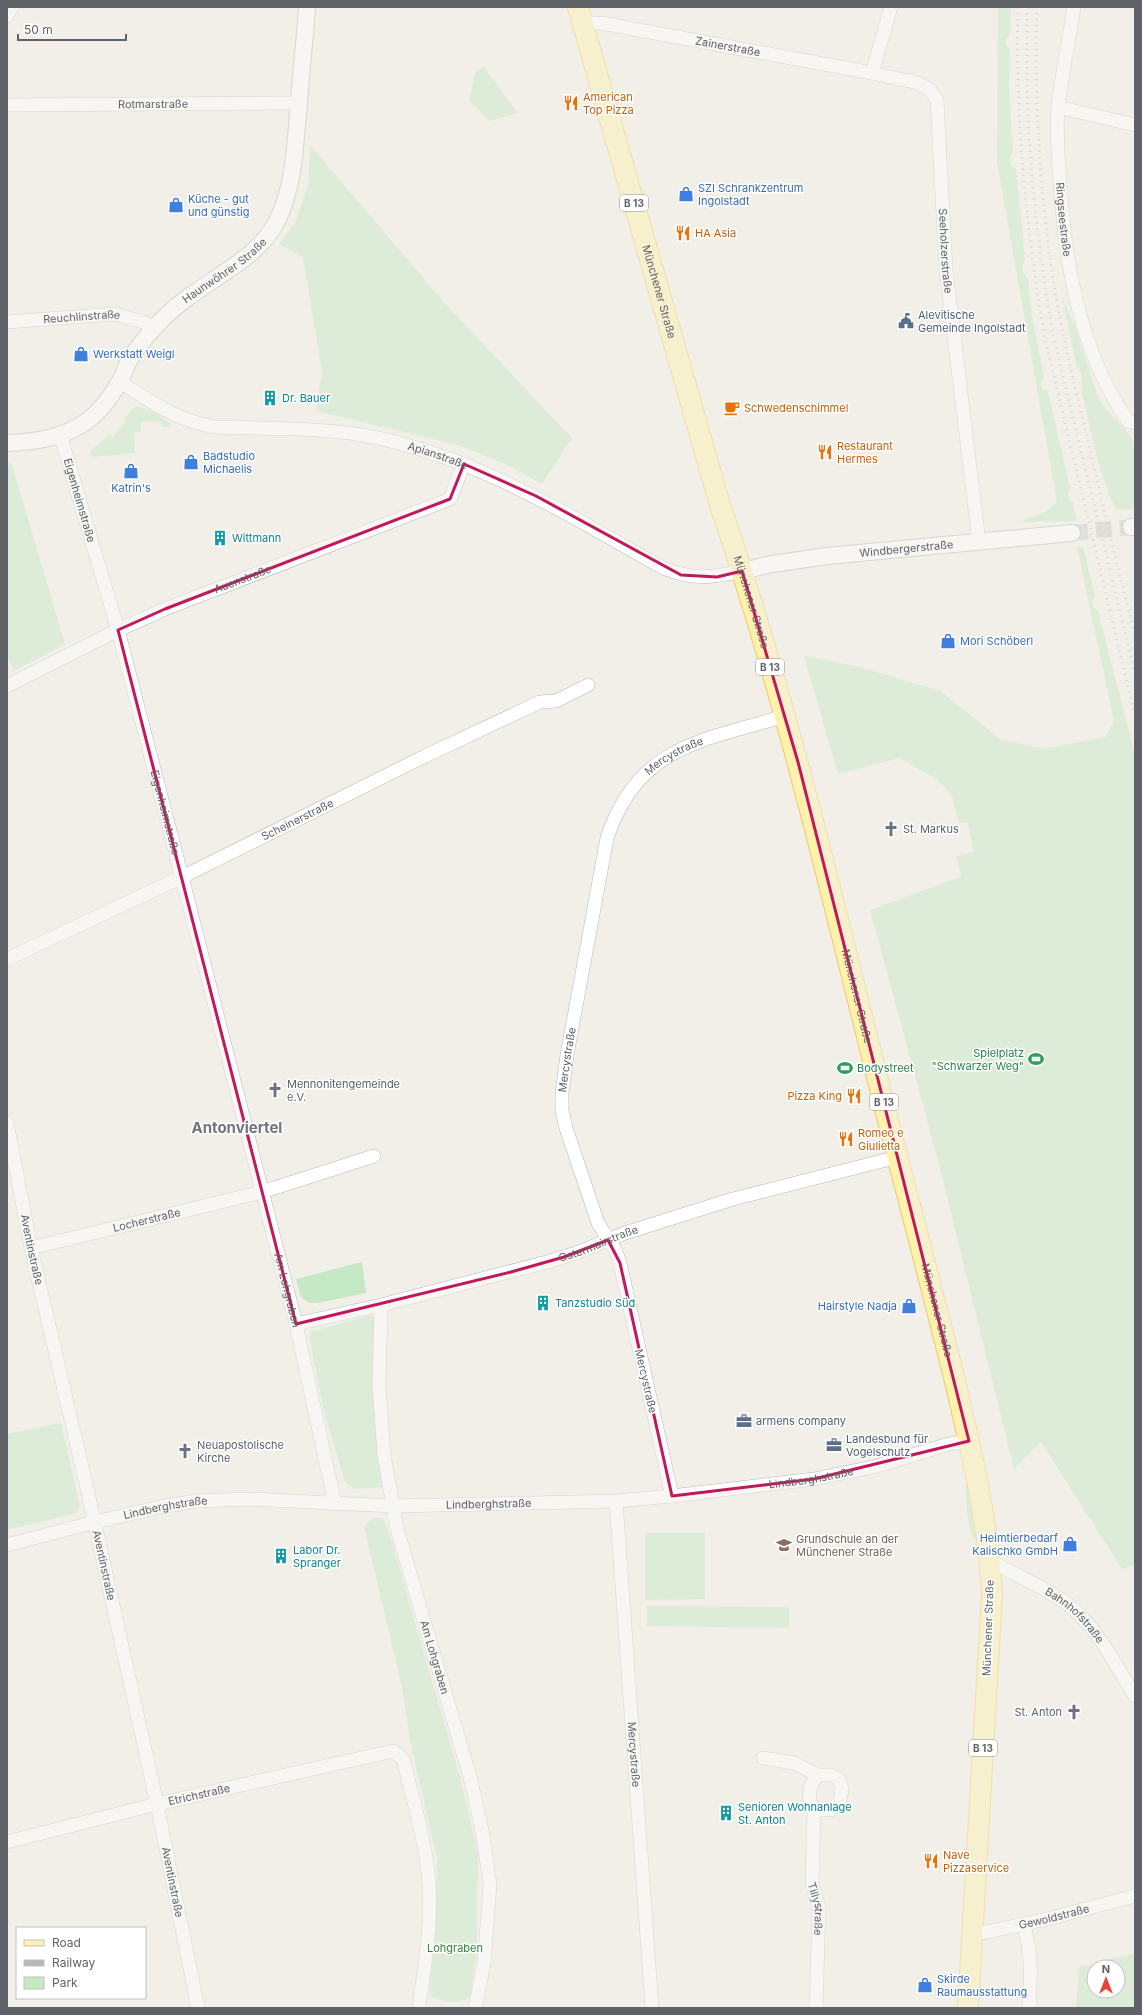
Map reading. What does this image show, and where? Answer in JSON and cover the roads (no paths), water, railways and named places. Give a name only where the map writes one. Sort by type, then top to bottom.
[{"type":"main road","name":"Münchener Straße","points":[[580,15],[720,505],[742,571],[798,762],[969,1441],[983,1506],[990,1560],[992,1594],[968,2008]]},
{"type":"street","points":[[7,16],[12,7]]},
{"type":"street","name":"Haunwöhrer Straße","points":[[7,443],[32,442],[60,434],[75,428],[97,412],[120,382],[130,360],[141,343],[155,327],[188,297],[250,254],[274,228],[279,218],[289,186],[294,160],[307,7]]},
{"type":"street","points":[[872,73],[891,7]]},
{"type":"street","name":"Ringseestraße","points":[[1074,7],[1058,107],[1058,148],[1064,232],[1087,341],[1104,382],[1132,422]]},
{"type":"street","name":"Zainerstraße","points":[[580,15],[601,23],[872,73]]},
{"type":"street","name":"Seeholzerstraße","points":[[872,73],[918,83],[930,90],[937,100],[949,299],[980,542]]},
{"type":"street","name":"Rotmarstraße","points":[[7,105],[299,103]]},
{"type":"street","points":[[1058,107],[1135,125]]},
{"type":"street","name":"Reuchlinstraße","points":[[7,322],[114,314],[140,320],[155,327]]},
{"type":"street","name":"Apianstraße","points":[[120,382],[171,414],[201,424],[238,428],[304,429],[363,435],[425,451],[464,464],[536,496],[663,568],[681,575],[700,578],[717,577],[742,571]]},
{"type":"street","name":"Eigenheimstraße","points":[[60,434],[118,630],[262,1192]]},
{"type":"street","name":"Auenstraße","points":[[7,686],[164,608],[450,499],[464,464]]},
{"type":"street","name":"Windbergerstraße","points":[[742,571],[772,564],[827,556],[1072,533]]},
{"type":"street","name":"Scheinerstraße","points":[[7,959],[182,877],[425,756],[540,702],[556,701],[588,685]]},
{"type":"street","name":"Mercystraße","points":[[672,1496],[620,1263],[616,1251],[598,1223],[566,1128],[562,1110],[562,1093],[606,844],[611,824],[631,787],[658,762],[676,751],[698,741],[785,716]]},
{"type":"street","name":"Aventinstraße","points":[[7,1123],[31,1248],[95,1522],[157,1804],[198,2008]]},
{"type":"street","points":[[262,1192],[374,1156]]},
{"type":"street","name":"Ostermairstraße","points":[[296,1324],[381,1305],[564,1257],[664,1220],[733,1199],[898,1157]]},
{"type":"street","name":"Locherstraße","points":[[31,1248],[262,1192]]},
{"type":"street","name":"Am Lohgraben","points":[[262,1192],[296,1324],[335,1504]]},
{"type":"street","name":"Am Lohgraben","points":[[381,1305],[379,1385],[384,1455],[394,1506],[396,1529],[470,1777],[482,1830],[490,1884],[484,1964],[476,2008]]},
{"type":"street","name":"Lindberghstraße","points":[[7,1545],[160,1507],[214,1500],[251,1499],[394,1506],[616,1501],[672,1496],[814,1478],[876,1466],[949,1444],[969,1441]]},
{"type":"street","name":"Mercystraße","points":[[616,1501],[652,2008]]},
{"type":"street","name":"Bahnhofstraße","points":[[990,1560],[1060,1599],[1076,1613],[1094,1632],[1135,1696]]},
{"type":"street","name":"Etrichstraße","points":[[7,1842],[157,1804],[393,1751],[403,1759],[426,1852],[429,1885],[429,1919],[419,2008]]},
{"type":"street","points":[[763,1758],[794,1763],[818,1775],[831,1775],[839,1779],[842,1789],[840,1801],[831,1810],[814,1810]]},
{"type":"street","name":"Tillystraße","points":[[816,2008],[819,1907],[812,1885],[814,1810],[809,1799],[813,1780],[818,1775]]},
{"type":"street","name":"Gewoldstraße","points":[[972,1935],[1024,1925],[1135,1896]]},
{"type":"street","points":[[1024,1925],[1030,1946],[1031,1964],[1029,2008]]},
{"type":"tunnel","points":[[1072,533],[1131,527]]},
{"type":"railway","points":[[1018,7],[1018,91],[1020,132],[1027,215],[1038,298],[1045,339],[1135,716]]},
{"type":"railway","points":[[1027,7],[1026,49],[1029,132],[1036,215],[1047,298],[1054,339],[1135,674]]},
{"type":"railway","points":[[1037,7],[1036,76],[1039,146],[1045,216],[1054,285],[1070,363],[1135,634]]},
{"type":"place","name":"American Top Pizza","points":[[571,103]]},
{"type":"place","name":"SZI Schrankzentrum Ingolstadt","points":[[686,194]]},
{"type":"place","name":"Küche - gut und günstig","points":[[176,205]]},
{"type":"place","name":"HA Asia","points":[[683,233]]},
{"type":"place","name":"Alevitische Gemeinde Ingolstadt","points":[[906,321]]},
{"type":"place","name":"Werkstatt Weigl","points":[[81,354]]},
{"type":"place","name":"Dr. Bauer","points":[[270,398]]},
{"type":"place","name":"Schwedenschimmel","points":[[732,408]]},
{"type":"place","name":"Restaurant Hermes","points":[[825,452]]},
{"type":"place","name":"Badstudio Michaelis","points":[[191,462]]},
{"type":"place","name":"Katrin's","points":[[131,471]]},
{"type":"place","name":"Wittmann","points":[[220,538]]},
{"type":"place","name":"Mori Schöberl","points":[[948,641]]},
{"type":"place","name":"St. Markus","points":[[891,829]]},
{"type":"place","name":"Spielplatz \"Schwarzer Weg\"","points":[[1036,1059]]},
{"type":"place","name":"Bodystreet","points":[[845,1068]]},
{"type":"place","name":"Mennonitengemeinde e.V.","points":[[275,1090]]},
{"type":"place","name":"Pizza King","points":[[854,1096]]},
{"type":"place","name":"Romeo e Giulietta","points":[[846,1139]]},
{"type":"place","name":"Tanzstudio Süd","points":[[543,1303]]},
{"type":"place","name":"Hairstyle Nadja","points":[[909,1306]]},
{"type":"place","name":"armens company","points":[[744,1421]]},
{"type":"place","name":"Landesbund für Vogelschutz","points":[[834,1445]]},
{"type":"place","name":"Neuapostolische Kirche","points":[[185,1451]]},
{"type":"place","name":"Heimtierbedarf Kalischko GmbH","points":[[1070,1544]]},
{"type":"place","name":"Grundschule an der Münchener Straße","points":[[784,1545]]},
{"type":"place","name":"Labor Dr. Spranger","points":[[281,1556]]},
{"type":"place","name":"St. Anton","points":[[1074,1712]]},
{"type":"place","name":"Senioren Wohnanlage St. Anton","points":[[726,1813]]},
{"type":"place","name":"Nave Pizzaservice","points":[[931,1861]]},
{"type":"place","name":"Skirde Raumausstattung","points":[[925,1985]]},
{"type":"district","name":"Antonviertel","points":[[237,1127]]},
{"type":"park label","name":"Lohgraben","points":[[455,1948]]}]
